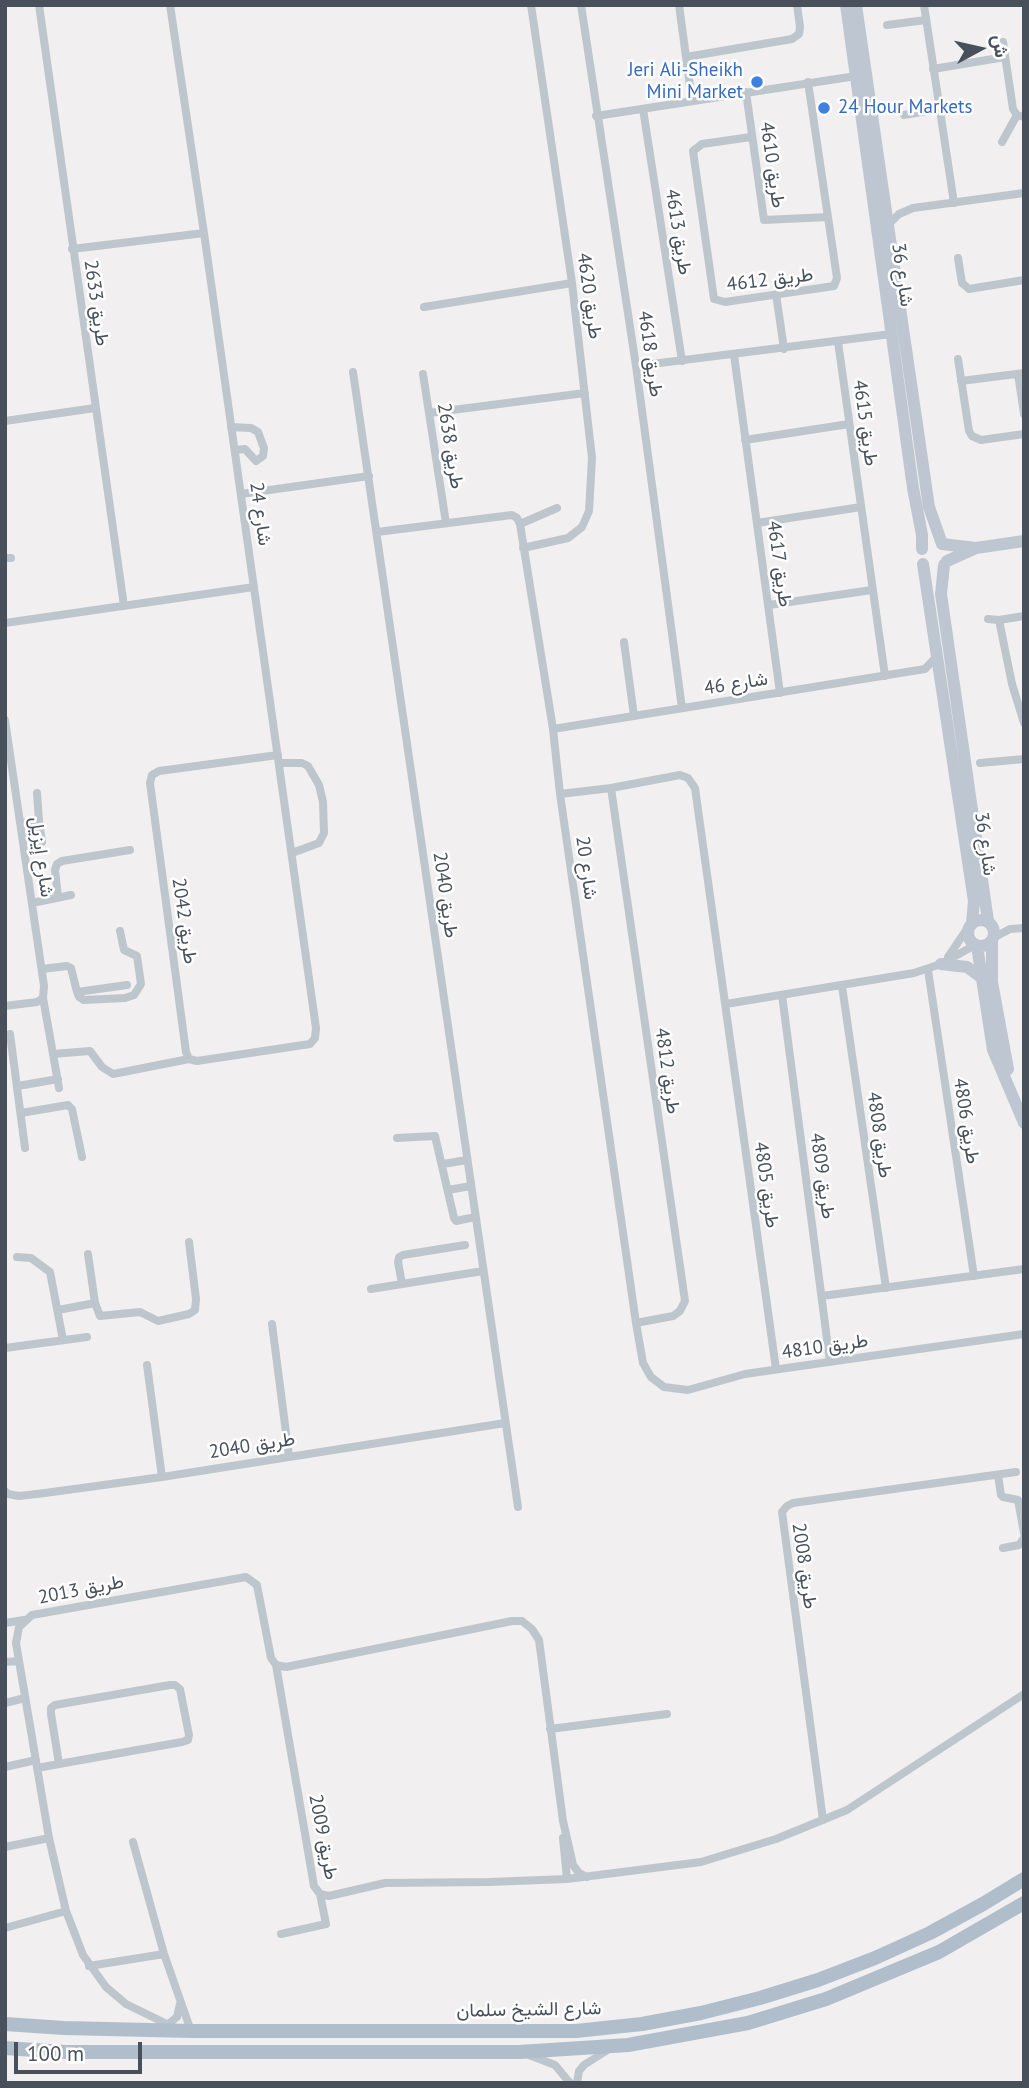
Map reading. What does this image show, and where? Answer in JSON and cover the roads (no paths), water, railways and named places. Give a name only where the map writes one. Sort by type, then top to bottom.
[{"type":"main road","name":"شارع الشيخ سلمان","points":[[5,2024],[191,2031],[576,2031],[654,2022],[760,1998],[852,1967],[930,1933],[1024,1879]]},
{"type":"main road","name":"شارع الشيخ سلمان","points":[[5,2048],[64,2052],[520,2052],[628,2045],[721,2029],[826,1999],[926,1958],[1024,1903]]},
{"type":"street","name":"طريق 2633","points":[[38,5],[124,606]]},
{"type":"street","name":"شارع 24","points":[[170,5],[317,1028],[315,1038],[310,1044],[197,1061],[189,1059]]},
{"type":"street","name":"طريق 4620","points":[[523,548],[568,538],[582,527],[586,519],[592,458],[572,283],[531,5]]},
{"type":"street","name":"طريق 4618","points":[[581,5],[636,366],[682,708]]},
{"type":"street","points":[[679,5],[692,101]]},
{"type":"street","points":[[686,57],[792,39],[799,34],[797,5]]},
{"type":"street","name":"شارع 36","points":[[846,5],[922,549]]},
{"type":"street","name":"شارع 36","points":[[856,5],[929,507],[942,544]]},
{"type":"street","points":[[924,5],[954,203]]},
{"type":"street","points":[[887,25],[926,20]]},
{"type":"street","points":[[1002,142],[1020,116],[1013,109],[1003,42]]},
{"type":"street","points":[[933,69],[1005,57]]},
{"type":"street","points":[[596,116],[856,76]]},
{"type":"street","name":"طريق 4612","points":[[751,137],[698,145],[693,151],[712,295],[721,303],[831,288],[836,284],[808,82]]},
{"type":"street","name":"طريق 4610","points":[[746,92],[764,220],[828,217]]},
{"type":"street","name":"طريق 4613","points":[[643,109],[682,361]]},
{"type":"street","points":[[904,115],[939,110]]},
{"type":"street","points":[[884,200],[897,207],[913,208],[1024,193]]},
{"type":"street","points":[[888,225],[898,214],[913,208]]},
{"type":"street","points":[[72,249],[204,233]]},
{"type":"street","points":[[958,258],[962,284],[970,289],[1024,280]]},
{"type":"street","points":[[424,307],[572,283]]},
{"type":"street","points":[[776,294],[784,349]]},
{"type":"street","points":[[636,366],[891,334]]},
{"type":"street","name":"طريق 4615","points":[[838,342],[885,676]]},
{"type":"street","name":"طريق 4617","points":[[734,355],[780,693]]},
{"type":"street","points":[[958,359],[972,436],[981,440],[1024,433]]},
{"type":"street","name":"طريق 2040","points":[[353,372],[518,1507]]},
{"type":"street","points":[[961,382],[1021,373],[1024,414]]},
{"type":"street","name":"طريق 2638","points":[[423,374],[446,523]]},
{"type":"street","points":[[429,413],[585,393]]},
{"type":"street","points":[[5,421],[95,408]]},
{"type":"street","points":[[745,440],[849,424]]},
{"type":"street","points":[[231,427],[251,428],[258,432],[264,447],[263,456],[257,461],[245,449],[235,450]]},
{"type":"street","points":[[241,494],[369,476]]},
{"type":"street","points":[[377,532],[512,515],[520,524],[557,508]]},
{"type":"street","points":[[757,523],[861,508]]},
{"type":"street","name":"شارع 20","points":[[520,524],[553,729],[560,794],[643,1363]]},
{"type":"street","points":[[976,548],[935,569],[923,564],[920,557],[922,549],[931,542],[976,548],[1024,541]]},
{"type":"street","points":[[942,544],[947,552],[945,563]]},
{"type":"street","name":"شارع 36","points":[[945,563],[940,594],[990,923]]},
{"type":"street","name":"شارع 36","points":[[923,564],[974,901],[970,926]]},
{"type":"street","points":[[5,623],[254,587]]},
{"type":"street","points":[[769,605],[872,590]]},
{"type":"street","points":[[988,619],[1024,616]]},
{"type":"street","points":[[999,620],[1024,723]]},
{"type":"street","points":[[624,642],[634,716]]},
{"type":"street","points":[[938,655],[925,669],[941,678]]},
{"type":"street","name":"شارع 46","points":[[553,729],[925,669]]},
{"type":"street","name":"شارع إيزيل","points":[[5,720],[42,969],[43,998],[59,1084],[18,1086]]},
{"type":"street","points":[[278,759],[308,766],[323,802],[324,833],[319,843],[292,853]]},
{"type":"street","name":"طريق 2042","points":[[189,1059],[149,783],[152,775],[159,771],[278,759]]},
{"type":"street","points":[[980,763],[1024,759]]},
{"type":"street","name":"طريق 4805","points":[[611,788],[680,775],[688,778],[695,788],[776,1369]]},
{"type":"street","points":[[560,794],[611,788]]},
{"type":"street","name":"طريق 4812","points":[[611,788],[685,1301],[680,1311],[673,1316],[636,1323]]},
{"type":"street","points":[[37,793],[42,842]]},
{"type":"street","points":[[20,823],[39,821]]},
{"type":"street","points":[[58,897],[55,870],[57,864],[130,850]]},
{"type":"street","points":[[32,903],[71,895]]},
{"type":"street","points":[[941,964],[956,948],[970,926],[979,919],[1010,929],[1024,928]]},
{"type":"street","points":[[990,923],[994,931],[992,982],[1002,1047],[1024,1121]]},
{"type":"street","points":[[970,926],[968,939],[976,946],[993,1050],[1024,1121]]},
{"type":"street","points":[[726,1004],[928,970],[976,946],[985,946],[1010,929]]},
{"type":"street","points":[[42,969],[67,965],[71,968],[79,997],[90,1000],[134,995],[141,984],[137,956],[124,950],[120,931]]},
{"type":"street","points":[[941,964],[967,967],[982,978]]},
{"type":"street","name":"طريق 4806","points":[[928,970],[974,1276]]},
{"type":"street","points":[[77,992],[127,985]]},
{"type":"street","name":"طريق 4808","points":[[842,986],[886,1288]]},
{"type":"street","name":"طريق 4809","points":[[782,995],[830,1362]]},
{"type":"street","points":[[5,1006],[37,1002],[43,998]]},
{"type":"street","points":[[10,1034],[25,1148]]},
{"type":"street","points":[[53,1054],[90,1051],[102,1067],[113,1074],[189,1059]]},
{"type":"street","points":[[21,1113],[68,1105],[72,1109],[82,1157]]},
{"type":"street","points":[[397,1138],[435,1136],[456,1221],[475,1217]]},
{"type":"street","points":[[443,1164],[467,1160]]},
{"type":"street","points":[[448,1190],[471,1186]]},
{"type":"street","points":[[88,1254],[95,1303],[100,1316],[140,1312],[158,1321],[189,1314],[195,1310],[197,1299],[188,1242]]},
{"type":"street","points":[[402,1284],[399,1257],[464,1245]]},
{"type":"street","points":[[17,1257],[31,1258],[50,1272],[63,1340]]},
{"type":"street","points":[[822,1296],[1024,1269]]},
{"type":"street","points":[[370,1289],[483,1271]]},
{"type":"street","points":[[58,1310],[95,1303]]},
{"type":"street","points":[[272,1324],[289,1457]]},
{"type":"street","name":"طريق 4810","points":[[643,1363],[657,1383],[680,1390],[776,1369],[1024,1334]]},
{"type":"street","points":[[5,1348],[88,1337]]},
{"type":"street","points":[[147,1365],[162,1477]]},
{"type":"street","name":"طريق 2040","points":[[5,1491],[19,1496],[162,1477],[505,1423]]},
{"type":"street","name":"طريق 2008","points":[[823,1820],[782,1512],[793,1503],[1016,1472]]},
{"type":"street","points":[[998,1475],[1001,1495],[1018,1500],[1024,1533]]},
{"type":"street","points":[[1003,1548],[1019,1545],[1024,1538]]},
{"type":"street","name":"طريق 2013","points":[[191,2031],[167,2025],[126,2004],[106,1987],[89,1966],[78,1944],[66,1910],[49,1838],[16,1635],[24,1620],[40,1612],[246,1577],[257,1585],[271,1658],[276,1665]]},
{"type":"street","points":[[5,1623],[24,1620]]},
{"type":"street","points":[[276,1665],[286,1667],[512,1620],[527,1625],[539,1640],[563,1821],[573,1865],[587,1877],[701,1863],[776,1839],[823,1820],[846,1810],[1024,1694]]},
{"type":"street","points":[[5,1662],[19,1661]]},
{"type":"street","name":"طريق 2009","points":[[276,1665],[314,1886],[320,1894],[329,1896],[398,1882],[489,1882],[587,1877]]},
{"type":"street","points":[[5,1767],[59,1764],[188,1740],[180,1689],[170,1685],[55,1705],[51,1708],[51,1714],[59,1764]]},
{"type":"street","points":[[5,1703],[25,1698]]},
{"type":"street","points":[[550,1729],[667,1714]]},
{"type":"street","points":[[563,1821],[563,1859],[567,1879]]},
{"type":"street","points":[[5,1847],[49,1838]]},
{"type":"street","points":[[133,1842],[164,1954],[191,2031]]},
{"type":"street","points":[[281,1934],[326,1924],[320,1894]]},
{"type":"street","points":[[5,1928],[66,1910]]},
{"type":"street","points":[[89,1966],[164,1954]]},
{"type":"street","points":[[167,2025],[177,2017],[180,2004]]},
{"type":"street","points":[[577,2083],[579,2071],[590,2060],[600,2053],[628,2045]]},
{"type":"street","points":[[520,2052],[555,2065],[570,2083]]},
{"type":"place","name":"Jeri Ali-Sheikh Mini Market","points":[[757,82]]},
{"type":"place","name":"24 Hour Markets","points":[[824,108]]}]
